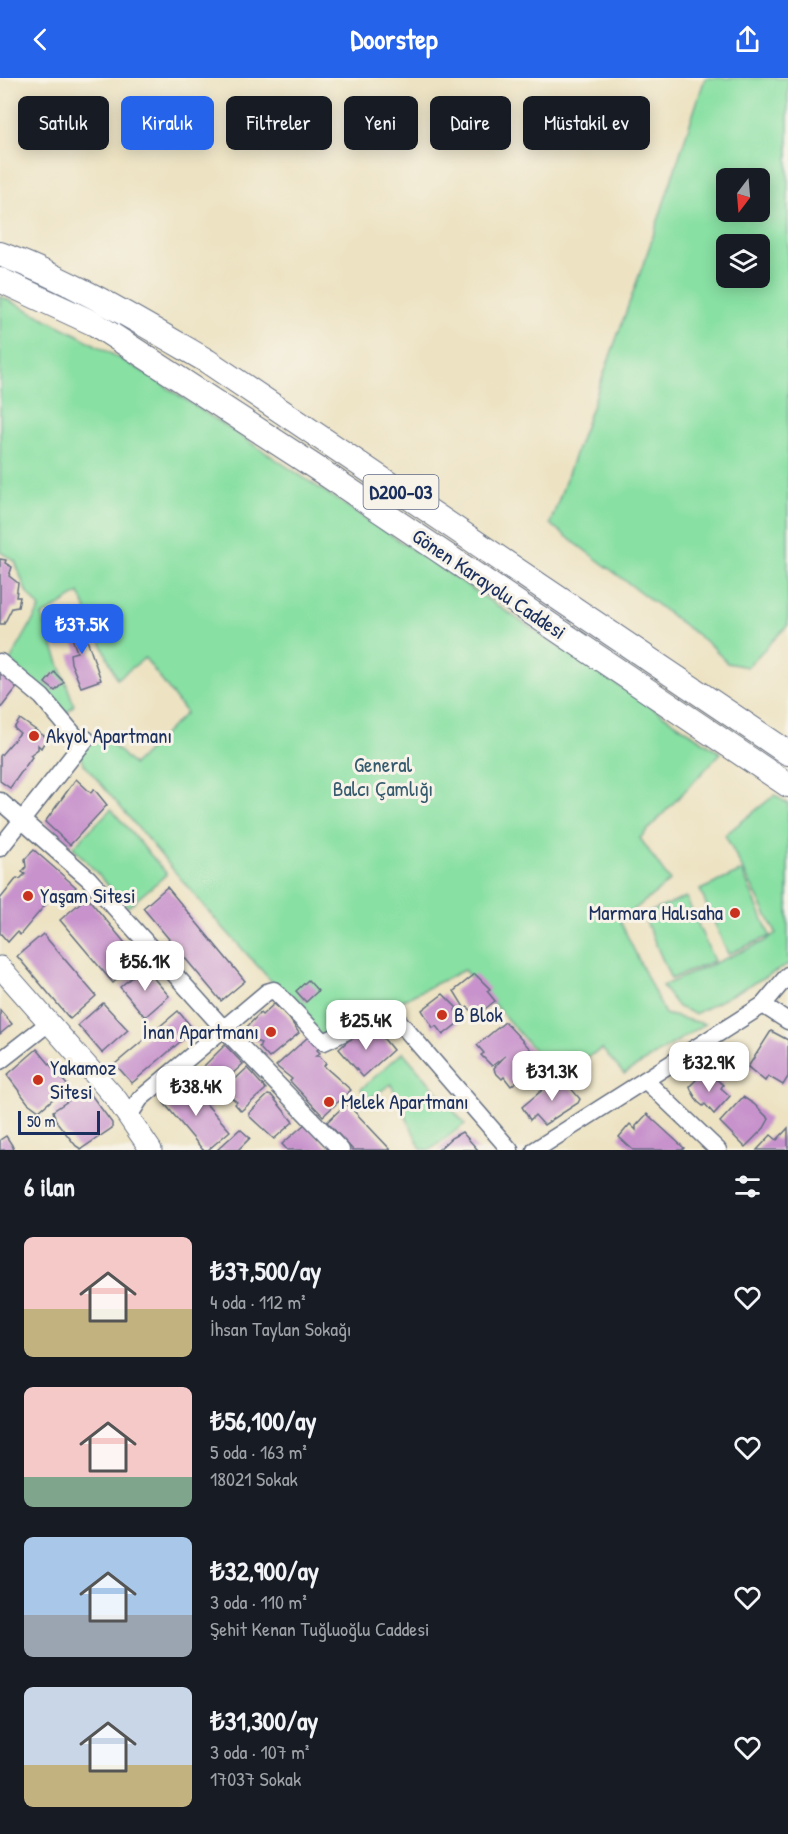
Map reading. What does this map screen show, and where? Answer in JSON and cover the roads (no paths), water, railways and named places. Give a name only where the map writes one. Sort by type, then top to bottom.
[{"type":"highway","name":"Gönen Karayolu Caddesi","points":[[7,255],[131,316],[207,361],[788,753]]},
{"type":"highway","name":"Gönen Karayolu Caddesi","points":[[0,280],[95,324],[321,471],[788,785]]},
{"type":"highway","points":[[574,641],[620,662],[788,771]]},
{"type":"highway","points":[[717,737],[746,768],[788,798]]},
{"type":"main road","points":[[0,967],[129,1105],[163,1150]]},
{"type":"main road","points":[[129,1105],[151,1150]]},
{"type":"street","points":[[0,662],[34,690],[83,741],[0,848]]},
{"type":"street","points":[[0,801],[89,879],[223,1028],[341,1150]]},
{"type":"street","points":[[535,1150],[763,1005],[788,975]]},
{"type":"street","points":[[129,1105],[271,990],[276,991],[316,1037],[324,1042],[390,1011],[510,1150]]},
{"type":"street","points":[[763,1005],[788,1021]]},
{"type":"street","points":[[0,1061],[50,1022]]},
{"type":"street","points":[[645,1080],[718,1150]]},
{"type":"place","name":"Akyol Apartmanı","points":[[34,736]]},
{"type":"place","name":"Yaşam Sitesi","points":[[28,896]]},
{"type":"place","name":"Marmara Halısaha","points":[[735,913]]},
{"type":"place","name":"B Blok","points":[[442,1015]]},
{"type":"place","name":"İnan Apartmanı","points":[[271,1032]]},
{"type":"place","name":"Yakamoz Sitesi","points":[[38,1080]]},
{"type":"place","name":"Melek Apartmanı","points":[[329,1102]]},
{"type":"park label","name":"General Balcı Çamlığı","points":[[383,777]]}]
